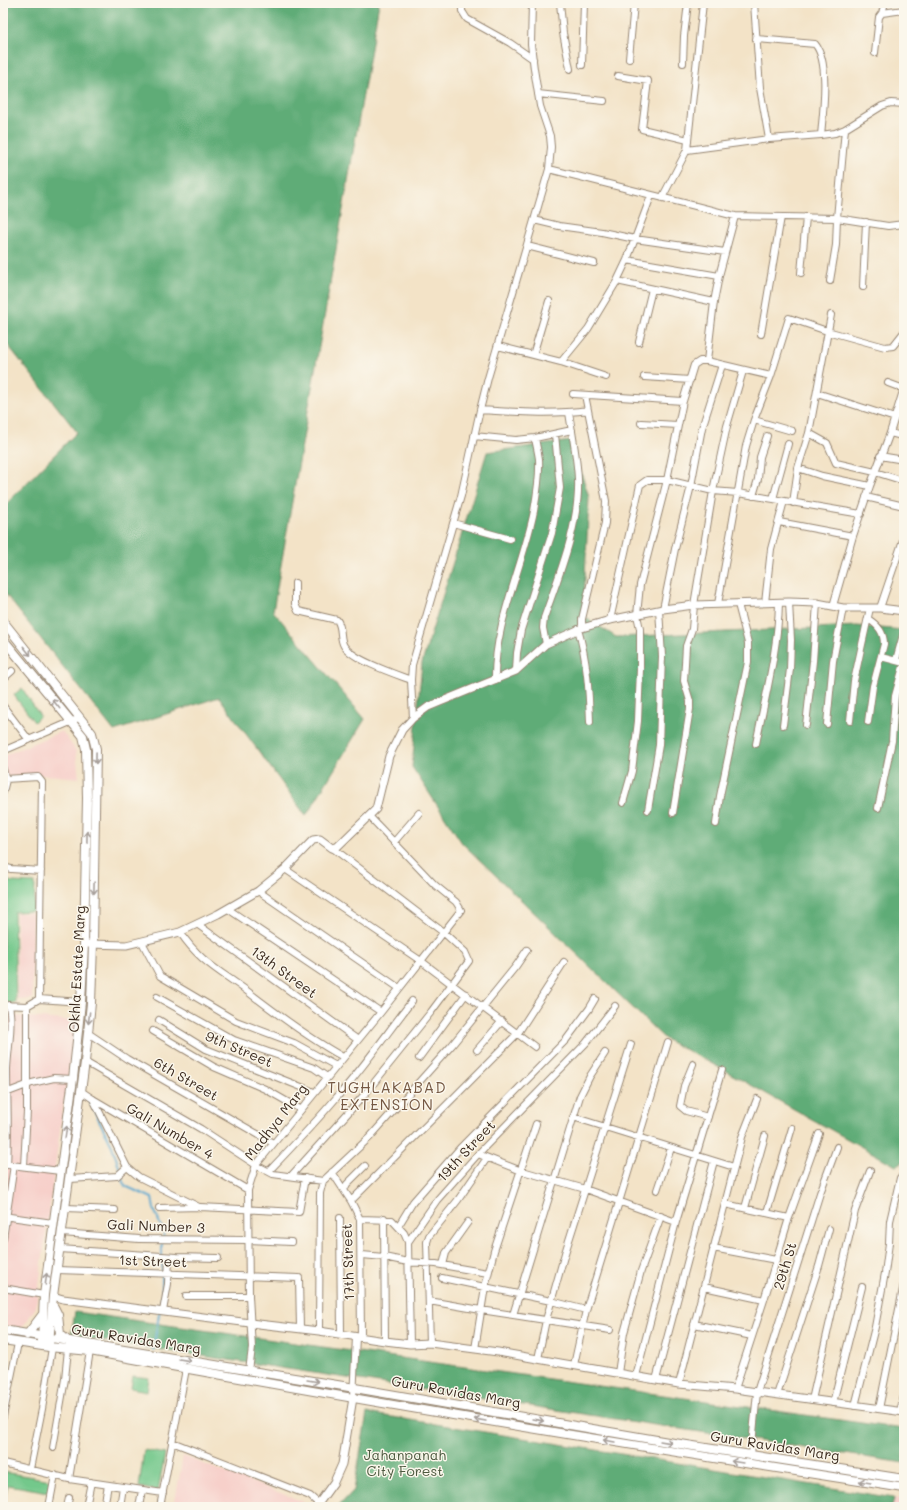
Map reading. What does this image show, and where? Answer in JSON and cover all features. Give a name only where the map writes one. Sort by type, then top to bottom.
[{"type":"main road","name":"Okhla Estate Marg","points":[[3,621],[92,733],[96,749],[89,944],[73,1080],[42,1314],[47,1347]]},
{"type":"main road","name":"Okhla Estate Marg","points":[[3,638],[83,736],[86,749],[90,1003],[88,1033],[70,1179],[53,1296],[53,1307],[46,1338]]},
{"type":"main road","points":[[53,1307],[58,1315],[60,1334],[68,1345]]},
{"type":"main road","points":[[27,1335],[42,1314]]},
{"type":"main road","name":"Guru Ravidas Marg","points":[[3,1330],[46,1338],[90,1351],[186,1369],[668,1451],[904,1488]]},
{"type":"main road","name":"Guru Ravidas Marg","points":[[3,1340],[47,1347],[90,1344],[751,1455],[904,1479]]},
{"type":"street","points":[[462,3],[462,12],[467,19],[510,43],[533,59]]},
{"type":"street","points":[[413,718],[410,680],[412,665],[461,496],[480,410],[548,169],[551,147],[550,136],[540,106],[533,59],[532,3]]},
{"type":"street","points":[[560,3],[563,33],[570,68]]},
{"type":"street","points":[[582,65],[584,3]]},
{"type":"street","points":[[629,59],[634,3]]},
{"type":"street","points":[[683,62],[688,3]]},
{"type":"street","points":[[662,198],[687,150],[703,3]]},
{"type":"street","points":[[754,3],[760,88],[768,139]]},
{"type":"street","points":[[874,53],[879,17],[885,3]]},
{"type":"street","points":[[882,13],[904,10]]},
{"type":"street","points":[[756,39],[815,44],[818,48],[821,56],[824,81],[821,135]]},
{"type":"street","points":[[618,76],[648,81],[642,129],[688,140]]},
{"type":"street","points":[[538,94],[604,101]]},
{"type":"street","points":[[687,150],[768,139],[821,135],[845,129],[882,106],[891,103],[904,104]]},
{"type":"street","points":[[830,281],[836,245],[845,129]]},
{"type":"street","points":[[548,169],[735,216],[837,218],[888,226],[904,224]]},
{"type":"street","points":[[561,362],[588,329],[617,281],[627,260],[651,196]]},
{"type":"street","points":[[707,361],[714,302],[719,276],[735,216]]},
{"type":"street","points":[[761,334],[781,217]]},
{"type":"street","points":[[801,273],[806,217]]},
{"type":"street","points":[[534,220],[559,226],[602,232],[635,239],[725,252]]},
{"type":"street","points":[[863,287],[866,222]]},
{"type":"street","points":[[527,246],[594,263]]},
{"type":"street","points":[[627,260],[642,261],[719,276]]},
{"type":"street","points":[[617,281],[714,302]]},
{"type":"street","points":[[639,342],[652,289]]},
{"type":"street","points":[[533,355],[549,301]]},
{"type":"street","points":[[794,503],[798,468],[809,433],[830,315]]},
{"type":"street","points":[[718,604],[746,446],[754,420],[771,376],[789,318],[827,331],[886,347],[892,346],[904,332]]},
{"type":"street","points":[[498,346],[561,362],[606,377]]},
{"type":"street","points":[[624,803],[632,771],[638,721],[640,629],[637,615],[640,585],[667,480],[683,401],[694,365],[696,362],[707,361],[743,371],[771,376]]},
{"type":"street","points":[[648,810],[659,745],[662,656],[661,610],[691,486],[702,428],[722,365]]},
{"type":"street","points":[[673,813],[690,709],[690,701],[684,681],[686,646],[692,629],[694,606],[713,491],[727,426],[743,371]]},
{"type":"street","points":[[644,377],[690,380]]},
{"type":"street","points":[[833,606],[866,496],[880,456],[890,434],[904,388],[888,383]]},
{"type":"street","points":[[817,393],[894,418]]},
{"type":"street","points":[[573,394],[683,401]]},
{"type":"street","points":[[585,395],[604,485],[606,511],[605,523],[580,629],[588,674],[590,722]]},
{"type":"street","points":[[480,410],[534,414],[588,410]]},
{"type":"street","points":[[546,644],[544,618],[566,552],[577,506],[578,479],[569,412]]},
{"type":"street","points":[[754,420],[792,431]]},
{"type":"street","points":[[640,423],[678,425]]},
{"type":"street","points":[[474,436],[516,440],[572,430]]},
{"type":"street","points":[[809,433],[827,443],[836,462],[904,480]]},
{"type":"street","points":[[516,671],[516,653],[520,630],[552,533],[560,488],[555,434]]},
{"type":"street","points":[[890,434],[902,436]]},
{"type":"street","points":[[754,496],[758,479],[760,458],[767,436]]},
{"type":"street","points":[[495,680],[495,665],[499,635],[523,554],[536,498],[539,458],[534,438]]},
{"type":"street","points":[[773,499],[788,444]]},
{"type":"street","points":[[880,456],[904,460]]},
{"type":"street","points":[[798,468],[822,476],[870,486]]},
{"type":"street","points":[[610,620],[640,485],[647,480],[667,480],[713,491],[738,493],[861,514]]},
{"type":"street","points":[[866,496],[904,506]]},
{"type":"street","points":[[764,603],[771,549],[784,501]]},
{"type":"street","points":[[779,522],[853,536]]},
{"type":"street","points":[[453,523],[510,539]]},
{"type":"street","points":[[880,608],[904,537]]},
{"type":"street","points":[[295,583],[294,604],[298,611],[337,620],[341,628],[341,640],[346,649],[373,665],[410,680]]},
{"type":"street","points":[[334,848],[338,847],[376,809],[389,756],[402,730],[413,718],[428,707],[516,671],[546,644],[580,629],[610,620],[661,610],[718,604],[789,602],[817,603],[843,608],[880,608],[904,611]]},
{"type":"street","points":[[783,725],[790,669],[791,640],[789,602]]},
{"type":"street","points":[[756,744],[775,647],[779,622],[779,603]]},
{"type":"street","points":[[806,725],[813,661],[817,603]]},
{"type":"street","points":[[716,824],[748,662],[748,643],[738,604]]},
{"type":"street","points":[[827,724],[833,661],[843,608]]},
{"type":"street","points":[[850,721],[854,681],[870,608]]},
{"type":"street","points":[[868,619],[876,624],[883,634],[884,644],[873,686],[868,722]]},
{"type":"street","points":[[896,660],[904,631]]},
{"type":"street","points":[[878,808],[892,741],[895,696],[904,663],[881,657]]},
{"type":"street","points":[[3,679],[12,671]]},
{"type":"street","points":[[3,706],[29,740]]},
{"type":"street","points":[[3,752],[71,722],[78,717]]},
{"type":"street","points":[[3,769],[6,778],[3,792]]},
{"type":"street","points":[[6,778],[38,777],[41,779],[43,786],[39,999]]},
{"type":"street","points":[[369,816],[394,842],[419,813]]},
{"type":"street","points":[[89,944],[126,945],[180,932],[228,909],[258,891],[285,869],[313,840],[320,839],[334,848],[443,932],[465,952],[469,961],[431,1012],[365,1094],[291,1176]]},
{"type":"street","name":"Madhya Marg","points":[[249,1371],[252,1348],[249,1296],[248,1190],[256,1165],[342,1057],[381,1012],[461,910],[460,907],[435,885],[394,842]]},
{"type":"street","points":[[3,867],[12,869],[41,870]]},
{"type":"street","points":[[285,869],[421,961],[483,1006],[535,1047]]},
{"type":"street","points":[[258,891],[400,988]]},
{"type":"street","points":[[228,909],[381,1012]]},
{"type":"street","name":"13th Street","points":[[197,924],[358,1040]]},
{"type":"street","points":[[180,932],[188,945],[213,968],[313,1040],[342,1057]]},
{"type":"street","points":[[142,942],[160,976],[236,1021],[294,1043],[336,1066]]},
{"type":"street","points":[[319,1331],[320,1193],[323,1181],[370,1137],[410,1093],[452,1045],[511,972],[526,950]]},
{"type":"street","points":[[351,1201],[518,1033],[564,962]]},
{"type":"street","points":[[419,1058],[466,994]]},
{"type":"street","points":[[157,997],[234,1040],[314,1068],[327,1077]]},
{"type":"street","points":[[3,1239],[9,1138],[5,1093],[12,1018],[6,1005],[27,1006],[39,999],[81,1002]]},
{"type":"street","points":[[399,1225],[413,1202],[456,1153],[566,1040],[595,999]]},
{"type":"street","points":[[269,1172],[338,1097],[373,1054],[412,1001]]},
{"type":"street","points":[[24,1166],[27,1111],[27,1006]]},
{"type":"street","name":"19th Street","points":[[408,1242],[437,1200],[478,1154],[586,1043],[615,1006]]},
{"type":"street","name":"9th Street","points":[[159,1020],[206,1049],[314,1092]]},
{"type":"street","points":[[477,1050],[502,1021]]},
{"type":"street","points":[[153,1031],[214,1067],[265,1089],[300,1109]]},
{"type":"street","name":"6th Street","points":[[88,1033],[128,1059],[273,1143]]},
{"type":"street","points":[[574,1365],[586,1310],[668,1042]]},
{"type":"street","points":[[538,1359],[551,1301],[585,1189],[632,1044]]},
{"type":"street","points":[[514,1315],[580,1096],[590,1076],[605,1053]]},
{"type":"street","points":[[85,1062],[273,1174],[323,1181]]},
{"type":"street","points":[[693,1064],[684,1086],[680,1106],[686,1111],[708,1117]]},
{"type":"street","points":[[636,1376],[676,1222],[722,1070]]},
{"type":"street","points":[[5,1093],[27,1085],[54,1078],[73,1080]]},
{"type":"street","name":"Gali Number 4","points":[[81,1091],[248,1190]]},
{"type":"street","points":[[93,1099],[127,1166],[139,1177],[200,1207]]},
{"type":"street","points":[[679,1384],[742,1137],[757,1099]]},
{"type":"street","points":[[573,1117],[734,1167]]},
{"type":"street","points":[[475,1349],[488,1273],[536,1124]]},
{"type":"street","points":[[767,1212],[792,1128]]},
{"type":"street","points":[[735,1389],[789,1218],[819,1134]]},
{"type":"street","points":[[745,1208],[765,1136]]},
{"type":"street","name":"29th St","points":[[751,1455],[757,1392],[820,1193],[838,1147]]},
{"type":"street","points":[[657,1190],[672,1148]]},
{"type":"street","points":[[478,1154],[520,1170],[585,1189],[676,1222]]},
{"type":"street","points":[[430,1343],[430,1301],[427,1242],[429,1236],[458,1200],[487,1158]]},
{"type":"street","points":[[656,1380],[714,1161]]},
{"type":"street","points":[[8,1165],[60,1171]]},
{"type":"street","points":[[70,1179],[117,1176],[127,1166]]},
{"type":"street","points":[[344,1190],[347,1184],[365,1166]]},
{"type":"street","points":[[812,1400],[855,1211],[870,1171]]},
{"type":"street","name":"17th Street","points":[[332,1172],[351,1201],[360,1219],[362,1255],[359,1337],[353,1398]]},
{"type":"street","points":[[158,1208],[200,1207],[299,1212],[305,1178]]},
{"type":"street","points":[[855,1406],[875,1327],[886,1265],[890,1220],[900,1178]]},
{"type":"street","points":[[725,1204],[789,1218]]},
{"type":"street","points":[[66,1208],[114,1210]]},
{"type":"street","points":[[618,1373],[624,1333],[641,1272],[661,1216]]},
{"type":"street","points":[[4,1217],[53,1223]]},
{"type":"street","points":[[340,1218],[341,1334]]},
{"type":"street","points":[[384,1218],[385,1341]]},
{"type":"street","points":[[360,1219],[384,1218],[392,1220],[399,1225],[404,1232],[408,1242],[410,1344]]},
{"type":"street","points":[[443,1265],[446,1253],[468,1222]]},
{"type":"street","points":[[777,1395],[819,1266],[829,1229]]},
{"type":"street","name":"Gali Number 3","points":[[62,1233],[139,1239],[291,1242]]},
{"type":"street","points":[[713,1248],[776,1260]]},
{"type":"street","points":[[60,1250],[170,1257],[218,1258]]},
{"type":"street","points":[[362,1255],[384,1257],[408,1262],[443,1265],[488,1273]]},
{"type":"street","points":[[163,1311],[170,1257]]},
{"type":"street","name":"1st Street","points":[[57,1270],[299,1278],[300,1328]]},
{"type":"street","points":[[442,1278],[485,1286],[586,1310]]},
{"type":"street","points":[[879,1409],[904,1284]]},
{"type":"street","points":[[704,1287],[764,1300]]},
{"type":"street","points":[[833,1403],[862,1287]]},
{"type":"street","points":[[3,1288],[44,1295]]},
{"type":"street","points":[[53,1296],[63,1299],[163,1311],[250,1324],[300,1328],[385,1341],[410,1344],[430,1343],[475,1349],[679,1384],[735,1389],[902,1412],[904,1396]]},
{"type":"street","points":[[186,1296],[249,1296]]},
{"type":"street","points":[[430,1301],[610,1330]]},
{"type":"street","points":[[694,1324],[752,1336]]},
{"type":"street","points":[[3,1417],[18,1342]]},
{"type":"street","points":[[53,1448],[65,1379],[68,1345]]},
{"type":"street","points":[[30,1469],[42,1409],[47,1347]]},
{"type":"street","points":[[69,1479],[90,1351]]},
{"type":"street","points":[[160,1507],[186,1369]]},
{"type":"street","points":[[172,1442],[310,1496],[318,1506],[334,1482],[342,1464],[353,1398]]},
{"type":"street","points":[[3,1463],[69,1479],[163,1493]]},
{"type":"street","points":[[49,1507],[55,1475]]},
{"type":"street","points":[[86,1507],[91,1482]]},
{"type":"street","points":[[104,1507],[108,1484]]},
{"type":"street","points":[[120,1507],[123,1487]]},
{"type":"street","points":[[139,1507],[142,1490]]},
{"type":"street","points":[[67,1507],[69,1498]]},
{"type":"shaded area","points":[[62,731],[76,751],[79,778],[46,775],[3,777],[3,756]]},
{"type":"shaded area","points":[[16,913],[33,913],[32,999],[17,1000]]},
{"type":"shaded area","points":[[3,1015],[77,1021],[64,1101],[36,1307],[22,1328],[3,1325]]},
{"type":"shaded area","points":[[183,1456],[304,1502],[300,1507],[174,1507]]},
{"type":"shaded area","points":[[894,1498],[904,1500],[904,1507],[892,1507]]},
{"type":"green space","points":[[3,3],[379,3],[273,611],[365,719],[306,816],[219,697],[114,731],[3,591],[3,507],[77,432],[3,339]]},
{"type":"green space","points":[[571,441],[589,497],[583,616],[616,637],[857,626],[904,630],[904,1161],[896,1166],[665,1039],[462,843],[412,767],[422,663],[487,452]]},
{"type":"green space","points":[[22,688],[40,716],[34,722],[14,695]]},
{"type":"green space","points":[[3,879],[12,882],[35,883],[34,911],[14,912],[16,1003],[3,1003]]},
{"type":"green space","points":[[75,1312],[904,1429],[904,1463],[71,1336]]},
{"type":"green space","points":[[133,1376],[149,1378],[147,1391],[131,1388]]},
{"type":"green space","name":"Jahanpanah City Forest","points":[[367,1413],[894,1498],[892,1507],[338,1507],[354,1490]]},
{"type":"green space","points":[[144,1450],[165,1454],[158,1491],[139,1487]]},
{"type":"green space","points":[[3,1472],[51,1480],[49,1492],[8,1485],[3,1507]]},
{"type":"waterway","points":[[88,1098],[112,1146],[120,1170]]},
{"type":"waterway","points":[[122,1175],[125,1186],[152,1198],[154,1209],[164,1234],[162,1244],[162,1297],[153,1350]]},
{"type":"district","name":"TUGHLAKABAD EXTENSION","points":[[387,1096]]}]
